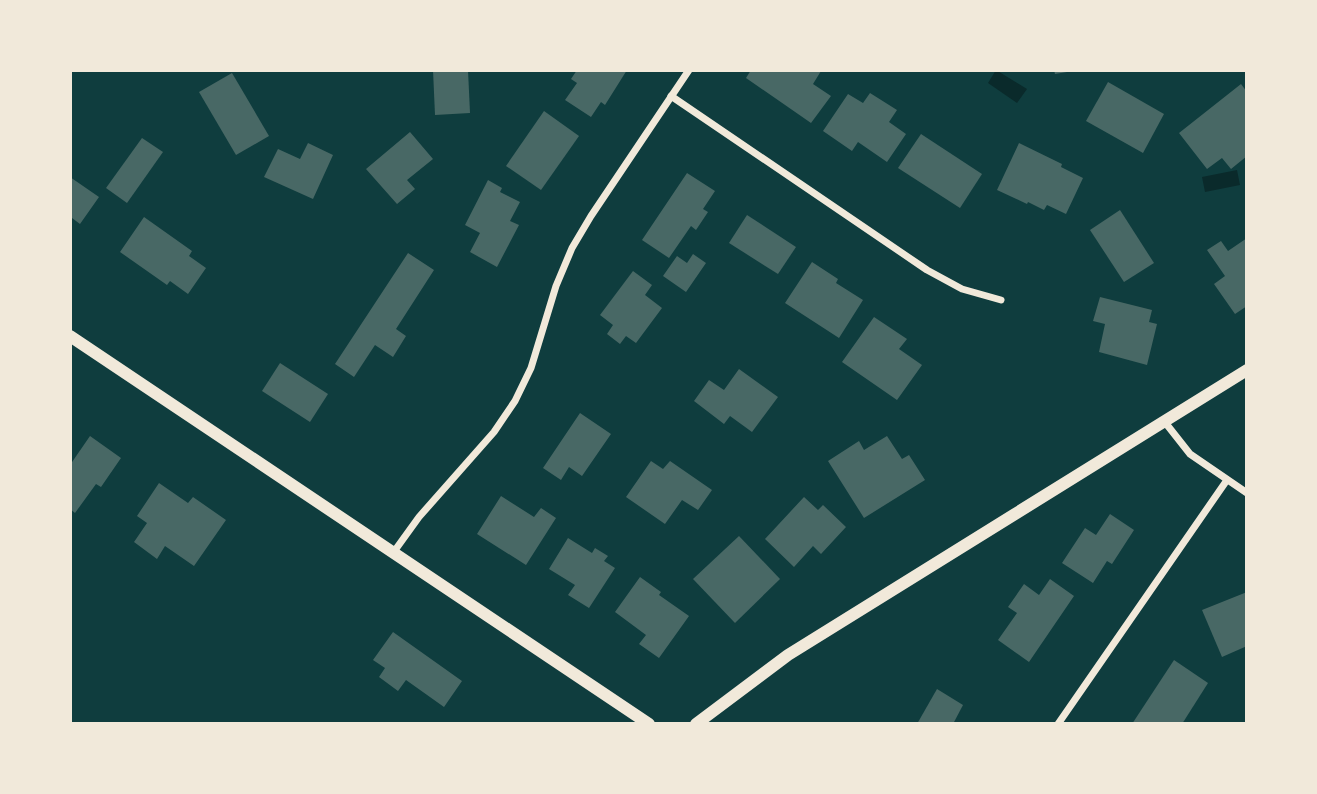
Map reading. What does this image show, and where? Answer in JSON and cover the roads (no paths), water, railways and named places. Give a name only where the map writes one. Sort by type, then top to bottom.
[{"type":"street","points":[[393,552],[416,521],[494,432],[515,401],[531,368],[556,286],[572,248],[690,70]]},
{"type":"street","points":[[671,96],[927,270],[962,289],[1000,300]]},
{"type":"street","points":[[70,336],[649,724]]},
{"type":"street","points":[[696,724],[788,655],[1247,370]]},
{"type":"street","points":[[1164,421],[1190,454],[1247,493]]},
{"type":"street","points":[[1058,724],[1227,480]]},
{"type":"water","points":[[996,70],[1027,89],[1017,103],[988,83]]},
{"type":"water","points":[[1237,170],[1240,185],[1205,192],[1202,177]]}]
